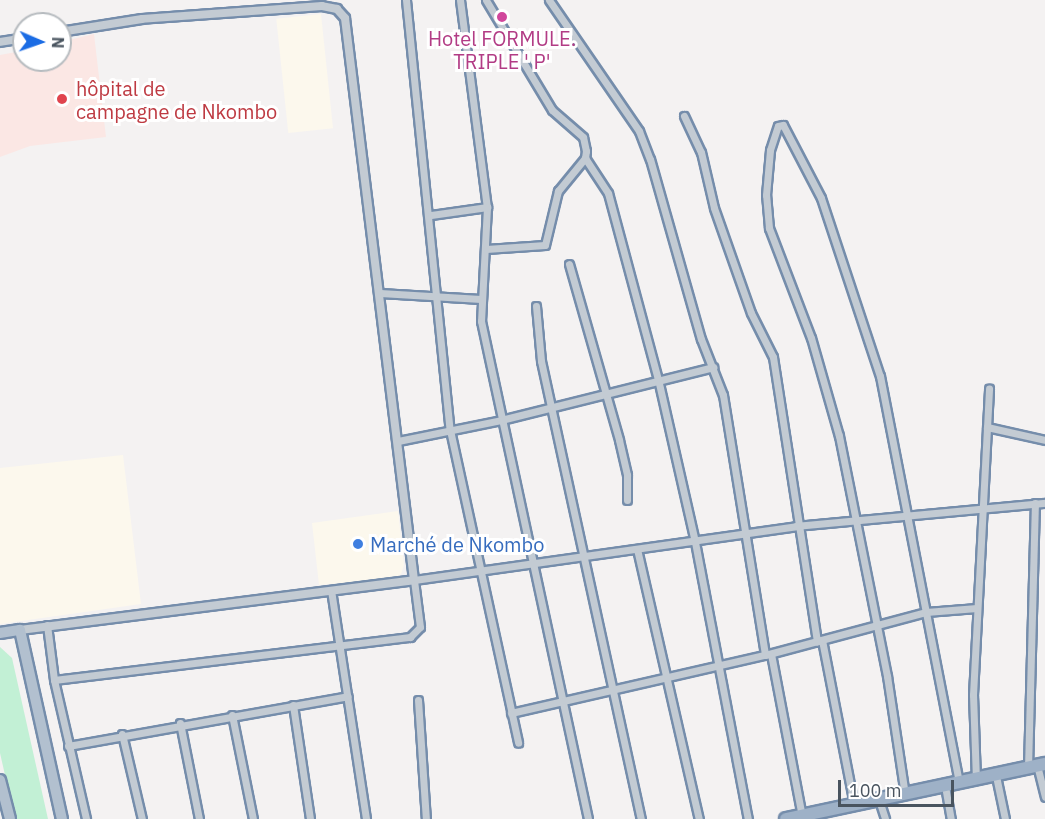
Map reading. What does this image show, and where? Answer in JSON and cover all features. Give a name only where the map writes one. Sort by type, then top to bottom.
[{"type":"highway","points":[[786,819],[1037,766]]},
{"type":"main road","points":[[0,633],[20,630],[62,819]]},
{"type":"main road","points":[[0,780],[10,819]]},
{"type":"street","points":[[406,0],[431,215],[435,294],[450,430],[518,743]]},
{"type":"street","points":[[460,0],[487,207],[481,300],[501,420],[535,565],[588,819]]},
{"type":"street","points":[[486,0],[552,110],[583,137],[585,158],[608,193],[658,379],[695,542],[748,819]]},
{"type":"street","points":[[549,0],[642,137],[701,339],[714,367],[731,435],[768,655],[802,816]]},
{"type":"street","points":[[54,680],[415,636],[420,627],[348,25],[337,9],[322,6],[155,18],[72,30]]},
{"type":"street","points":[[684,116],[701,152],[714,208],[751,313],[773,357],[796,526],[854,805]]},
{"type":"street","points":[[905,795],[877,624],[826,389],[770,228],[766,195],[770,150],[777,126],[783,125],[821,198],[875,360],[958,783]]},
{"type":"street","points":[[486,249],[545,244],[558,192],[585,158]]},
{"type":"street","points":[[431,215],[487,207]]},
{"type":"street","points":[[569,264],[627,475],[627,500]]},
{"type":"street","points":[[380,293],[435,294],[481,300]]},
{"type":"street","points":[[536,306],[535,322],[587,557],[641,819]]},
{"type":"street","points":[[398,441],[501,420],[658,379],[714,367]]},
{"type":"street","points":[[976,780],[973,695],[989,388]]},
{"type":"street","points":[[987,427],[1045,440]]},
{"type":"street","points":[[1035,503],[1037,766],[1045,798]]},
{"type":"street","points":[[20,630],[480,573],[796,526],[981,507],[1045,503]]},
{"type":"street","points":[[637,549],[699,819]]},
{"type":"street","points":[[331,590],[366,819]]},
{"type":"street","points":[[511,713],[768,655],[926,612],[977,608]]},
{"type":"street","points":[[47,625],[54,680],[86,819]]},
{"type":"street","points":[[68,746],[180,723],[348,696]]},
{"type":"street","points":[[418,700],[426,819]]},
{"type":"street","points":[[293,705],[310,819]]},
{"type":"street","points":[[232,715],[254,819]]},
{"type":"street","points":[[180,723],[199,819]]},
{"type":"street","points":[[122,734],[142,819]]},
{"type":"street","points":[[996,776],[1005,819]]},
{"type":"street","points":[[945,786],[951,819]]},
{"type":"street","points":[[879,800],[885,819]]},
{"type":"shaded area","points":[[321,14],[333,128],[288,133],[276,19]]},
{"type":"shaded area","name":"hôpital de campagne de Nkombo","points":[[94,34],[106,137],[30,146],[0,157],[0,55],[12,53],[12,72],[72,72],[72,39]]},
{"type":"shaded area","points":[[123,455],[141,604],[0,624],[0,468]]},
{"type":"shaded area","name":"Marché de Nkombo","points":[[398,511],[404,565],[401,574],[394,579],[319,585],[312,523]]},
{"type":"green space","points":[[0,647],[12,658],[48,819],[15,819],[0,753]]},
{"type":"place","name":"Hotel FORMULE. TRIPLE ' P'","points":[[502,17]]},
{"type":"place","name":"hôpital de campagne de Nkombo","points":[[62,99]]},
{"type":"place","name":"Marché de Nkombo","points":[[358,544]]}]
